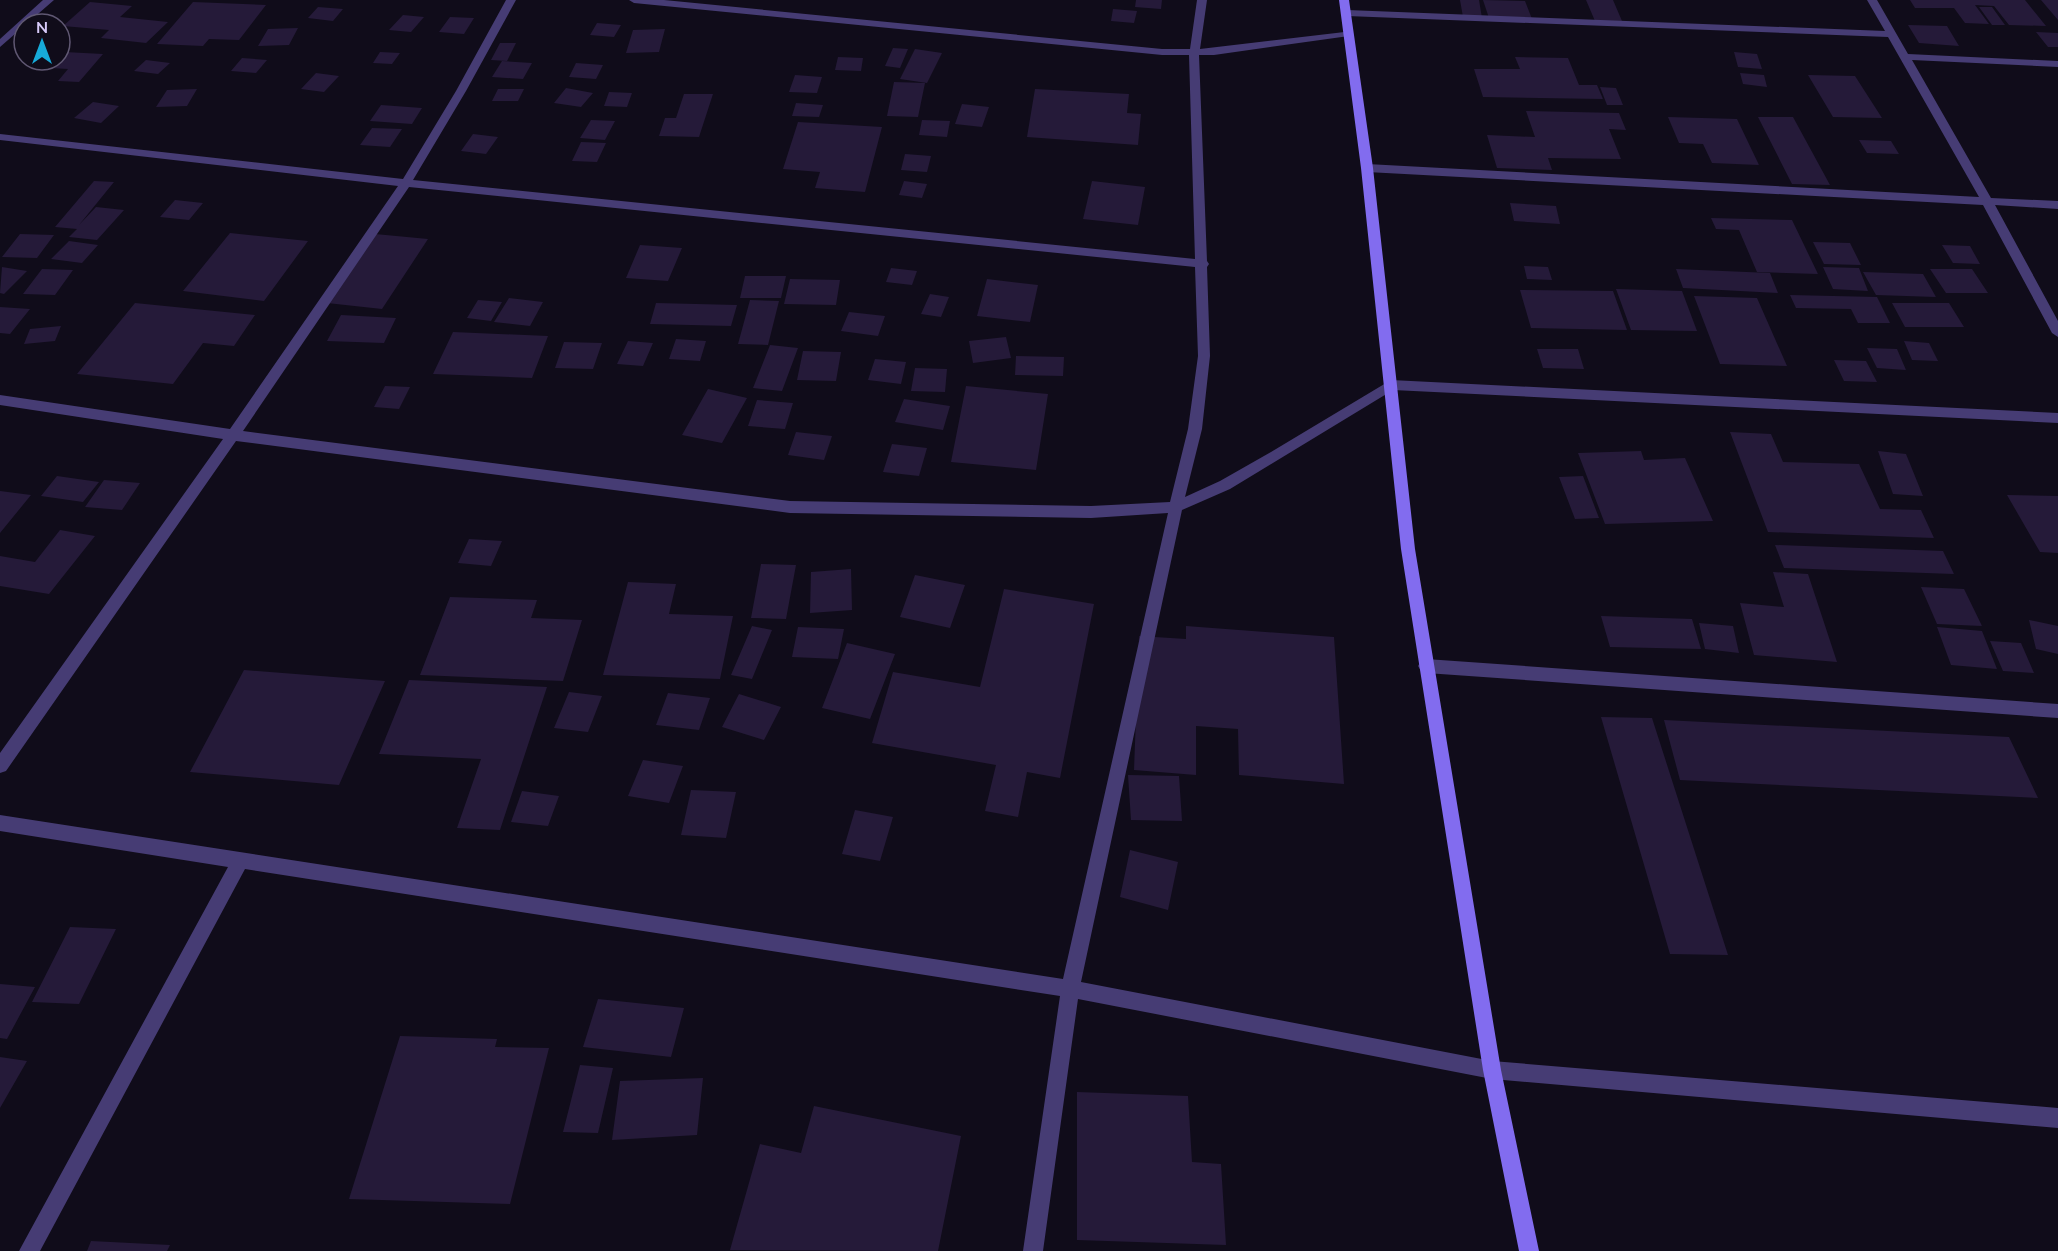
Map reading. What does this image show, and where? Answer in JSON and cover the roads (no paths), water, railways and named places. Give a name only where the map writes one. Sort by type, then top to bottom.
[{"type":"street","points":[[0,44],[49,0]]},
{"type":"street","points":[[0,766],[233,435],[406,183],[512,0]]},
{"type":"street","points":[[634,0],[1162,52],[1194,53],[1348,33]]},
{"type":"street","points":[[1034,1251],[1070,989],[1195,429],[1201,391],[1204,356],[1203,264],[1194,53],[1202,0]]},
{"type":"street","points":[[1872,0],[1987,201],[2058,333]]},
{"type":"street","points":[[1529,1251],[1492,1070],[1408,549],[1367,168],[1346,7],[1891,34]]},
{"type":"street","points":[[1904,57],[2058,64]]},
{"type":"street","points":[[0,137],[406,183],[1203,264]]},
{"type":"street","points":[[1367,168],[2058,205]]},
{"type":"street","points":[[0,400],[233,435],[790,507],[1091,512],[1176,507],[1245,474],[1391,385],[2058,418]]},
{"type":"street","points":[[1426,666],[2058,711]]},
{"type":"street","points":[[0,823],[1070,989],[1492,1070],[2058,1118]]},
{"type":"street","points":[[28,1251],[241,860]]}]
